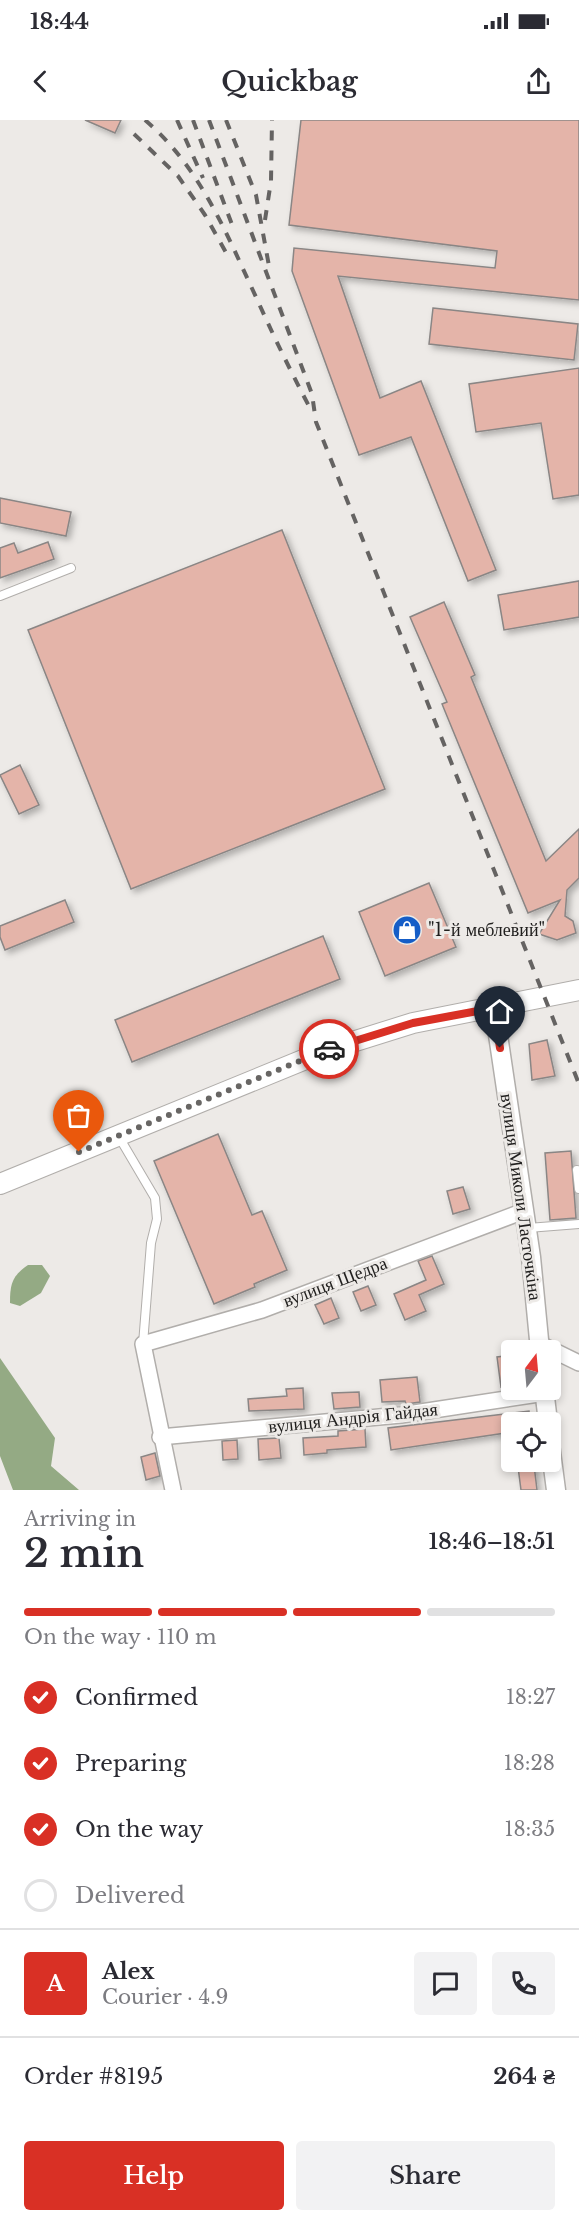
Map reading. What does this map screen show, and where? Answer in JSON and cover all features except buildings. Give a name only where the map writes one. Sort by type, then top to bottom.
[{"type":"main road","points":[[0,1184],[330,1049],[413,1023],[579,990]]},
{"type":"street","name":"вулиця Миколи Ласточкіна","points":[[494,1008],[525,1220],[539,1340]]},
{"type":"street","name":"вулиця Щедра","points":[[143,1344],[262,1310],[525,1220]]},
{"type":"street","points":[[143,1344],[160,1437],[173,1490]]},
{"type":"street","points":[[561,1356],[579,1363]]},
{"type":"street","name":"вулиця Андрія Гайдая","points":[[160,1437],[401,1415],[501,1398]]},
{"type":"street","points":[[554,1472],[556,1490]]},
{"type":"lane","points":[[0,596],[71,568]]},
{"type":"lane","points":[[119,1136],[156,1198],[158,1208],[150,1254],[143,1344]]},
{"type":"lane","points":[[577,1170],[579,1189]]},
{"type":"lane","points":[[525,1220],[579,1224]]},
{"type":"shaded area","points":[[28,1265],[42,1265],[50,1276],[41,1293],[20,1306],[10,1303],[13,1281],[18,1273]]},
{"type":"shaded area","points":[[0,1358],[55,1438],[51,1466],[79,1490],[13,1490],[0,1456]]},
{"type":"railway","points":[[145,120],[182,159],[210,202],[310,408]]},
{"type":"railway","points":[[177,120],[203,178]]},
{"type":"railway","points":[[193,120],[234,230]]},
{"type":"railway","points":[[209,120],[312,394],[316,422],[579,1084]]},
{"type":"railway","points":[[226,120],[256,195],[269,266]]},
{"type":"railway","points":[[265,220],[271,181],[272,120]]},
{"type":"railway","points":[[134,134],[178,176],[205,215],[228,256]]},
{"type":"way so far","points":[[79,1152],[329,1049]]},
{"type":"place","name":"\"1-й меблевий\"","points":[[407,930]]},
{"type":"route","points":[[329,1049],[413,1023],[494,1008],[500,1048]]}]
